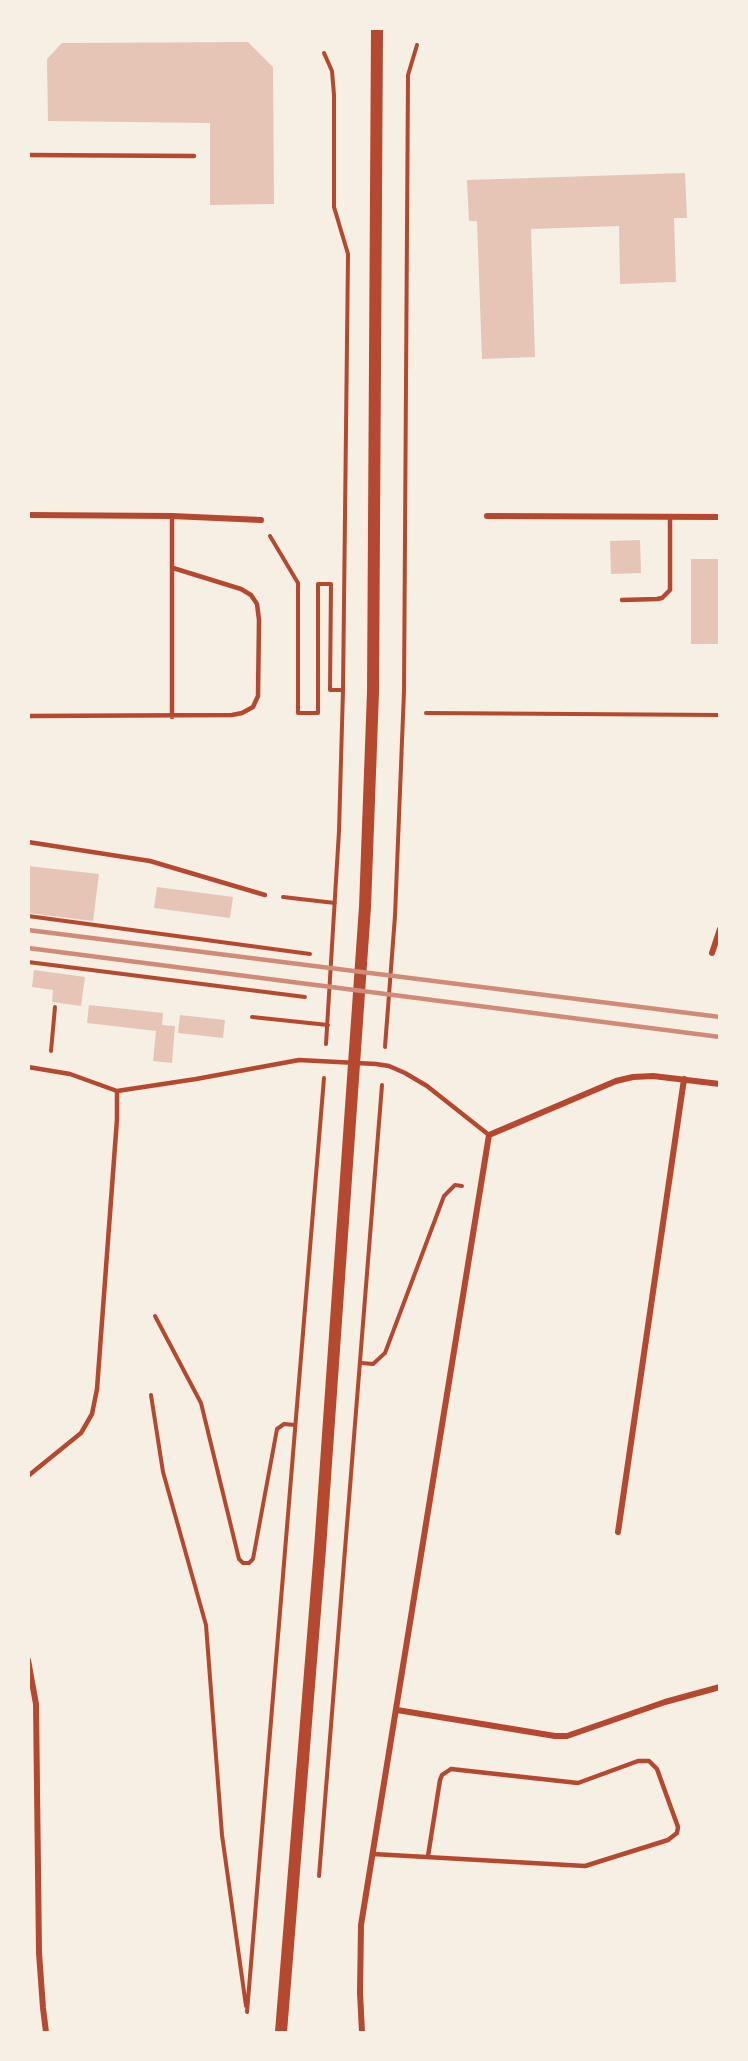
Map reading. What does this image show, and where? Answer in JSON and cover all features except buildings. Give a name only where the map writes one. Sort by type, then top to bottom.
[{"type":"main road","points":[[281,2032],[320,1549],[364,907],[373,692],[377,28]]},
{"type":"street","points":[[28,515],[172,516],[261,520]]},
{"type":"street","points":[[487,516],[720,518]]},
{"type":"street","points":[[712,953],[720,929]]},
{"type":"street","points":[[362,2032],[361,1925],[489,1135],[616,1081],[633,1077],[653,1076],[720,1084]]},
{"type":"street","points":[[618,1532],[684,1079]]},
{"type":"street","points":[[28,1660],[36,1704],[39,1953],[46,2032]]},
{"type":"street","points":[[397,1710],[555,1736],[567,1736],[665,1702],[720,1687]]},
{"type":"lane","points":[[28,155],[194,156]]},
{"type":"lane","points":[[172,516],[172,717]]},
{"type":"lane","points":[[622,600],[662,598],[670,590],[670,517]]},
{"type":"lane","points":[[28,716],[232,715],[243,713],[253,707],[258,696],[259,620],[257,604],[251,595],[241,590],[173,568]]},
{"type":"lane","points":[[28,842],[150,861],[265,895]]},
{"type":"lane","points":[[28,1067],[70,1074],[117,1091],[196,1080],[299,1060],[376,1064],[389,1066],[427,1086],[489,1135]]},
{"type":"lane","points":[[28,1476],[81,1433],[92,1414],[97,1389],[117,1091]]},
{"type":"lane","points":[[373,1854],[585,1866],[668,1840],[677,1833],[678,1827],[657,1769],[650,1761],[638,1761],[578,1783],[451,1768],[442,1775],[440,1780],[428,1856]]},
{"type":"path","points":[[385,1054],[395,916],[404,702],[408,75],[417,45]]},
{"type":"path","points":[[324,53],[332,71],[334,95],[334,207],[348,254],[344,690],[326,1048]]},
{"type":"path","points":[[261,520],[298,583],[298,713],[318,713],[318,584],[331,584],[330,690],[344,690]]},
{"type":"path","points":[[426,713],[720,715]]},
{"type":"path","points":[[265,895],[335,903]]},
{"type":"path","points":[[28,916],[310,954]]},
{"type":"path","points":[[28,962],[305,997]]},
{"type":"path","points":[[51,1051],[56,1007]]},
{"type":"path","points":[[252,1017],[328,1025]]},
{"type":"path","points":[[151,1395],[163,1472],[206,1625],[222,1835],[247,2012],[324,1070]]},
{"type":"path","points":[[319,1882],[383,1076]]},
{"type":"path","points":[[362,1363],[373,1364],[385,1353],[444,1196],[455,1185],[480,1188]]},
{"type":"path","points":[[155,1316],[201,1403],[239,1559],[243,1563],[249,1563],[252,1559],[277,1430],[284,1424],[295,1425]]},
{"type":"railway","points":[[28,930],[720,1017]]},
{"type":"railway","points":[[28,948],[720,1037]]}]
